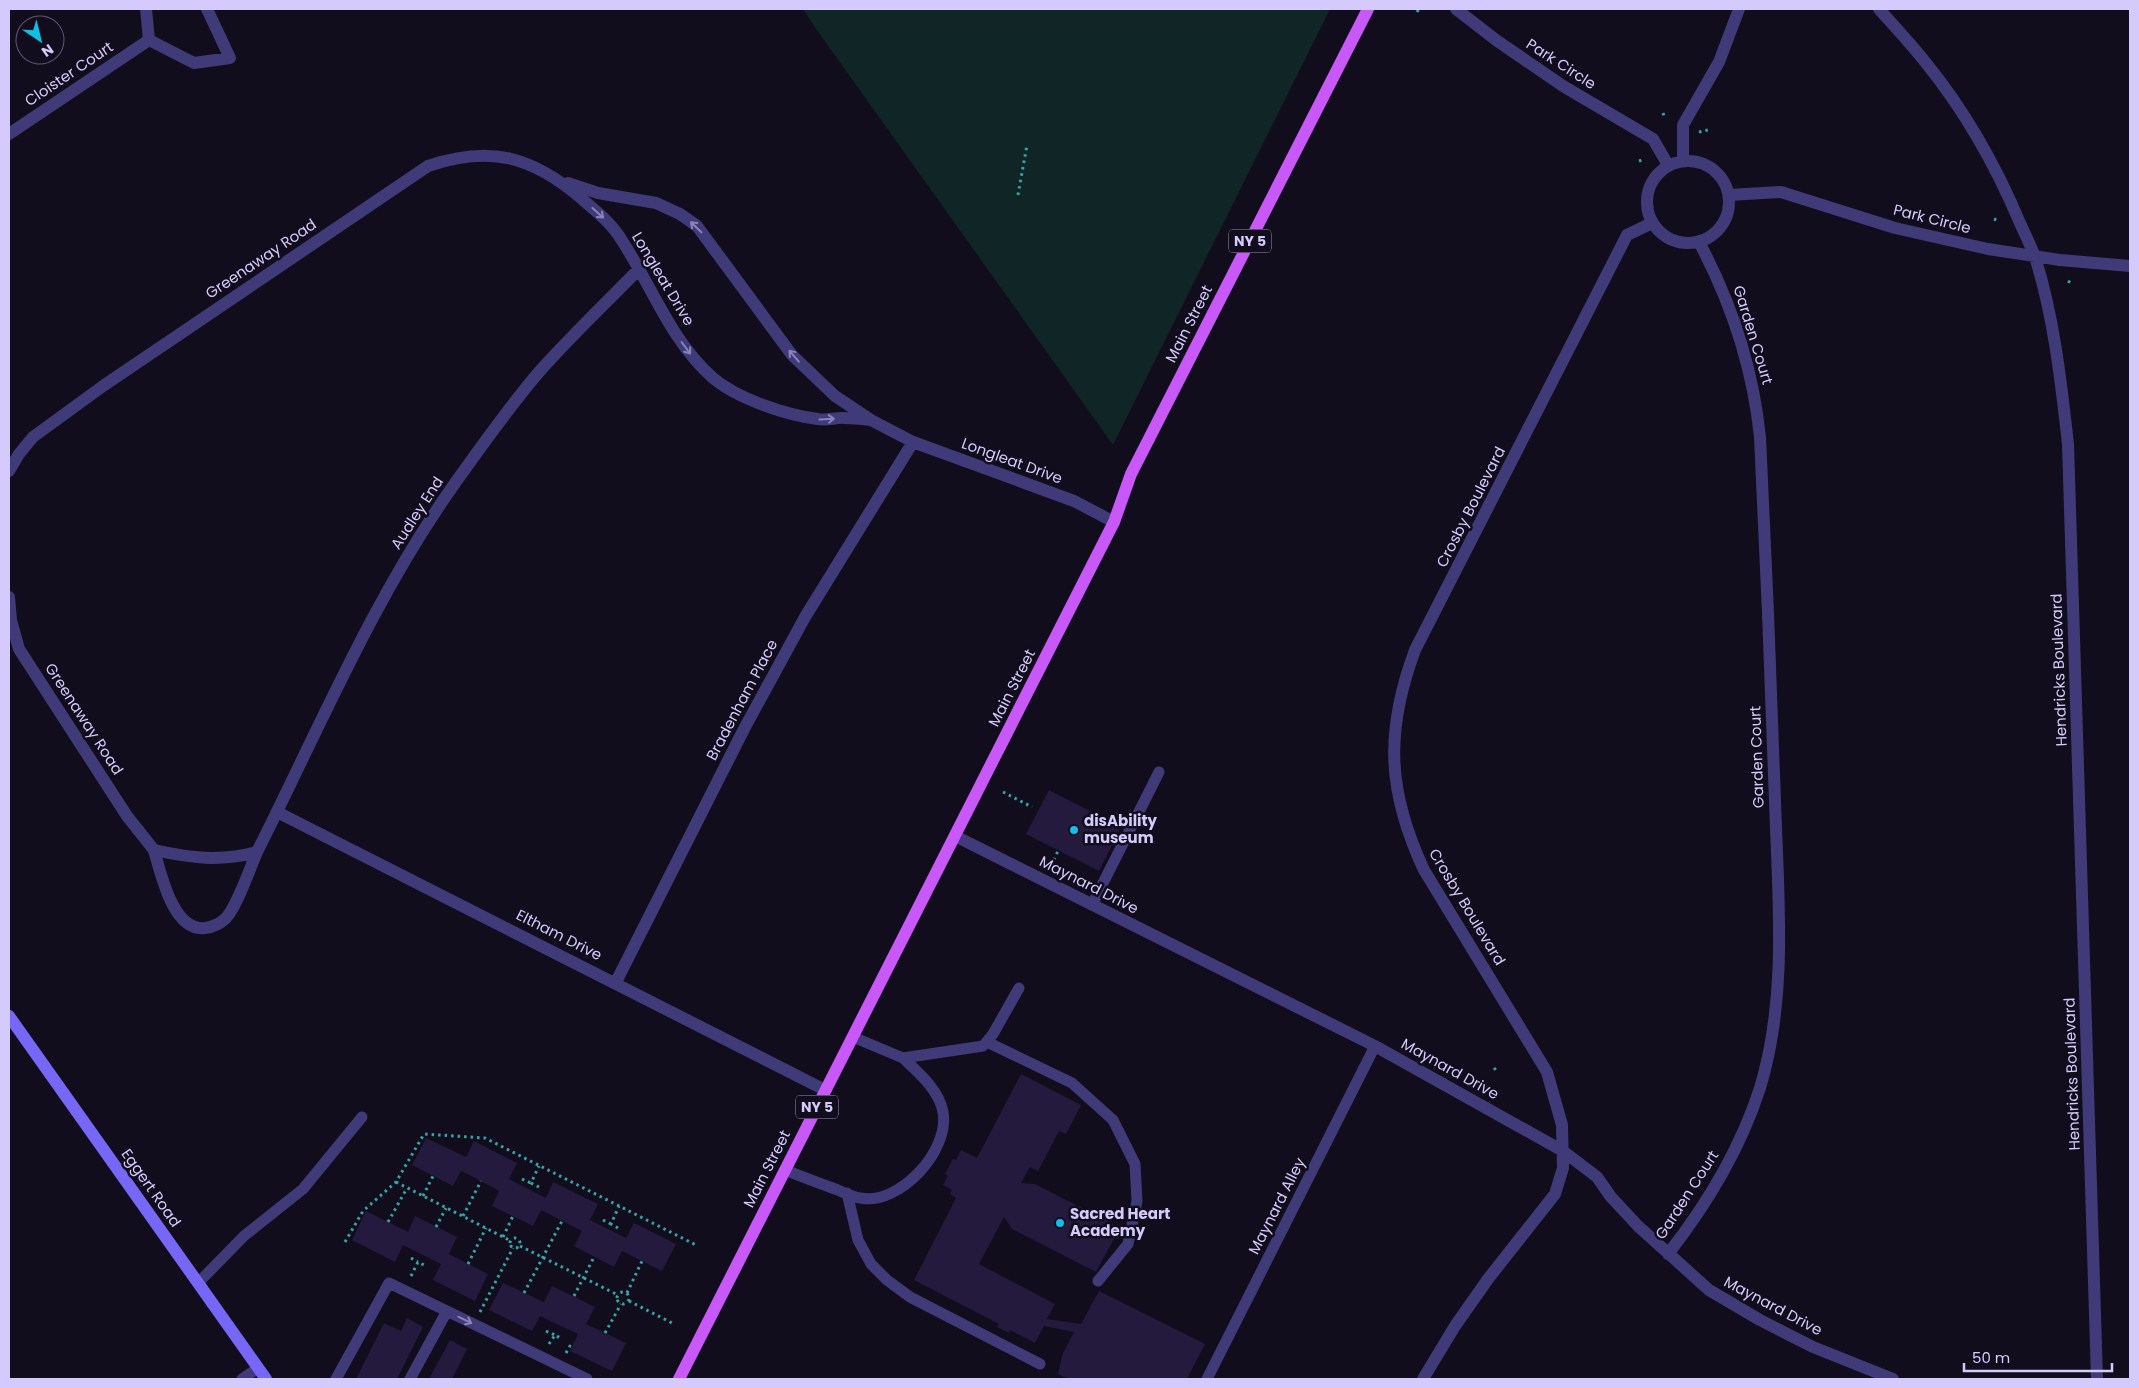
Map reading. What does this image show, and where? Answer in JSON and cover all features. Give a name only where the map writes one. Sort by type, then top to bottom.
[{"type":"main road","name":"Main Street","points":[[679,1379],[1114,522],[1131,474],[1368,9]]},
{"type":"street","points":[[146,9],[148,40],[194,63],[230,58],[207,9]]},
{"type":"street","name":"Park Circle","points":[[1456,9],[1496,40],[1563,86],[1653,139],[1668,165]]},
{"type":"street","points":[[1683,160],[1683,125],[1719,62],[1739,9]]},
{"type":"street","name":"Hendricks Boulevard","points":[[1879,9],[1926,63],[1953,99],[1988,156],[2009,196],[2035,257],[2050,319],[2061,381],[2068,444],[2097,1379]]},
{"type":"street","name":"Cloister Court","points":[[9,134],[148,40]]},
{"type":"street","name":"Greenaway Road","points":[[9,471],[18,454],[33,437],[103,386],[428,166],[449,159],[471,155],[498,156],[524,162],[561,181]]},
{"type":"street","points":[[1683,160],[1696,161],[1708,165],[1718,173],[1725,183],[1730,207],[1726,219],[1715,233],[1699,242],[1688,244],[1672,240],[1659,232],[1652,223],[1647,204],[1650,184],[1658,173],[1668,165],[1683,160]]},
{"type":"street","name":"Longleat Drive","points":[[561,181],[598,193],[656,203],[680,214],[697,226],[792,355],[835,396],[871,420],[913,442],[1074,500],[1114,522]]},
{"type":"street","name":"Longleat Drive","points":[[561,181],[602,217],[620,237],[670,327],[692,356],[714,378],[766,406],[796,415],[820,420],[844,418],[871,420]]},
{"type":"street","name":"Park Circle","points":[[1729,195],[1781,192],[1894,228],[1988,249],[2035,257],[2130,266]]},
{"type":"street","name":"Crosby Boulevard","points":[[1423,1379],[1455,1326],[1488,1279],[1554,1194],[1563,1168],[1562,1126],[1547,1072],[1424,870],[1410,839],[1400,807],[1395,774],[1394,740],[1396,715],[1404,682],[1415,650],[1627,235],[1652,223]]},
{"type":"street","name":"Garden Court","points":[[1668,1254],[1690,1226],[1725,1172],[1745,1130],[1757,1096],[1770,1046],[1777,1004],[1779,938],[1771,688],[1758,408],[1749,370],[1720,285],[1699,242]]},
{"type":"street","name":"Audley End","points":[[277,812],[376,612],[452,488],[509,409],[540,372],[639,269]]},
{"type":"street","name":"Bradenham Place","points":[[616,982],[744,729],[796,634],[913,442]]},
{"type":"street","name":"Greenaway Road","points":[[9,597],[11,620],[19,649],[127,816],[154,850],[165,888],[184,922],[197,929],[214,927],[226,918],[277,812]]},
{"type":"street","name":"Eltham Drive","points":[[277,812],[616,982],[825,1090]]},
{"type":"street","name":"Maynard Drive","points":[[955,836],[1375,1046],[1563,1151],[1597,1177],[1611,1197],[1632,1219],[1709,1290],[1760,1320],[1813,1347],[1893,1379]]},
{"type":"street","points":[[154,850],[198,859],[242,856],[257,852]]},
{"type":"street","name":"Eggert Road","points":[[9,1016],[266,1379]]},
{"type":"lane","points":[[1092,905],[1159,772]]},
{"type":"lane","points":[[903,1058],[984,1046],[993,1034],[1019,988]]},
{"type":"lane","points":[[785,1170],[860,1199],[882,1196],[904,1184],[918,1174],[934,1153],[942,1126],[943,1113],[936,1092],[903,1058],[853,1036]]},
{"type":"lane","points":[[987,1042],[1072,1083],[1113,1120],[1135,1164],[1137,1201],[1128,1244],[1098,1281]]},
{"type":"lane","name":"Maynard Alley","points":[[1207,1379],[1375,1046]]},
{"type":"lane","points":[[198,1283],[244,1236],[303,1189],[362,1118]]},
{"type":"lane","points":[[846,1193],[858,1240],[871,1264],[887,1280],[910,1297],[1040,1364]]},
{"type":"lane","points":[[336,1379],[389,1283],[586,1379]]},
{"type":"lane","points":[[410,1379],[447,1311]]},
{"type":"lane","points":[[242,1379],[258,1368]]},
{"type":"path","points":[[1699,132],[1708,130]]},
{"type":"path","points":[[1018,195],[1027,145]]},
{"type":"path","points":[[1994,219],[1999,221]]},
{"type":"path","points":[[1003,792],[1032,807]]},
{"type":"path","points":[[1051,866],[1058,851]]},
{"type":"path","points":[[1494,1068],[1498,1072]]},
{"type":"path","points":[[345,1242],[363,1211],[396,1182],[424,1134],[485,1138],[696,1245]]},
{"type":"path","points":[[531,1183],[539,1166]]},
{"type":"path","points":[[422,1196],[433,1176]]},
{"type":"path","points":[[522,1179],[539,1187]]},
{"type":"path","points":[[463,1216],[481,1181]]},
{"type":"path","points":[[396,1182],[511,1241]]},
{"type":"path","points":[[388,1222],[407,1188]]},
{"type":"path","points":[[610,1224],[620,1206]]},
{"type":"path","points":[[436,1227],[446,1208]]},
{"type":"path","points":[[503,1237],[513,1216]]},
{"type":"path","points":[[524,1293],[562,1220]]},
{"type":"path","points":[[603,1220],[618,1228]]},
{"type":"path","points":[[468,1264],[486,1228]]},
{"type":"path","points":[[511,1241],[513,1238],[518,1239],[520,1246]]},
{"type":"path","points":[[511,1241],[510,1244],[513,1248]]},
{"type":"path","points":[[513,1248],[520,1246],[618,1295]]},
{"type":"path","points":[[480,1312],[513,1248]]},
{"type":"path","points":[[574,1296],[594,1257]]},
{"type":"path","points":[[411,1258],[426,1266]]},
{"type":"path","points":[[627,1293],[642,1261]]},
{"type":"path","points":[[411,1276],[418,1262]]},
{"type":"path","points":[[618,1295],[621,1292],[627,1293]]},
{"type":"path","points":[[627,1293],[630,1297],[629,1301]]},
{"type":"path","points":[[605,1333],[620,1304],[618,1295]]},
{"type":"path","points":[[620,1304],[626,1304],[629,1301]]},
{"type":"path","points":[[629,1301],[672,1323]]},
{"type":"path","points":[[546,1330],[562,1339]]},
{"type":"path","points":[[548,1347],[555,1335]]},
{"type":"path","points":[[564,1356],[570,1346],[572,1347]]},
{"type":"green space","points":[[803,9],[1330,9],[1113,445],[814,26]]},
{"type":"building","name":"disAbility museum","points":[[1049,790],[1121,827],[1099,871],[1026,834]]},
{"type":"building","name":"Sacred Heart Academy","points":[[1021,1074],[1081,1105],[1066,1134],[1059,1131],[1038,1171],[1030,1167],[1021,1183],[1035,1184],[1123,1229],[1119,1236],[1116,1235],[1096,1272],[1012,1229],[1004,1217],[979,1264],[1055,1304],[1047,1319],[1081,1324],[1099,1291],[1205,1344],[1187,1379],[1068,1379],[1058,1374],[1063,1353],[1074,1332],[1044,1326],[1035,1343],[1010,1330],[1009,1333],[997,1327],[999,1324],[914,1280],[956,1198],[950,1194],[952,1190],[943,1185],[948,1176],[945,1174],[953,1159],[956,1160],[961,1150],[977,1158]]},
{"type":"building","points":[[426,1138],[466,1157],[474,1141],[517,1163],[509,1179],[546,1198],[553,1182],[598,1204],[590,1220],[626,1238],[634,1223],[676,1244],[662,1271],[622,1251],[614,1267],[574,1246],[582,1231],[541,1210],[533,1226],[492,1206],[499,1191],[481,1181],[461,1171],[453,1186],[412,1165]]},
{"type":"building","points":[[366,1211],[408,1232],[415,1216],[457,1237],[449,1254],[488,1274],[475,1301],[433,1280],[441,1264],[403,1245],[395,1262],[352,1240]]},
{"type":"building","points":[[503,1283],[544,1302],[552,1286],[595,1307],[586,1324],[626,1343],[612,1371],[570,1351],[578,1334],[540,1316],[532,1331],[489,1310]]},
{"type":"building","points":[[407,1318],[423,1327],[397,1379],[356,1379],[384,1323],[401,1331]]},
{"type":"building","points":[[450,1340],[467,1349],[452,1379],[429,1379]]},
{"type":"place","name":"disAbility museum","points":[[1074,830]]},
{"type":"place","name":"Sacred Heart Academy","points":[[1060,1223]]}]
